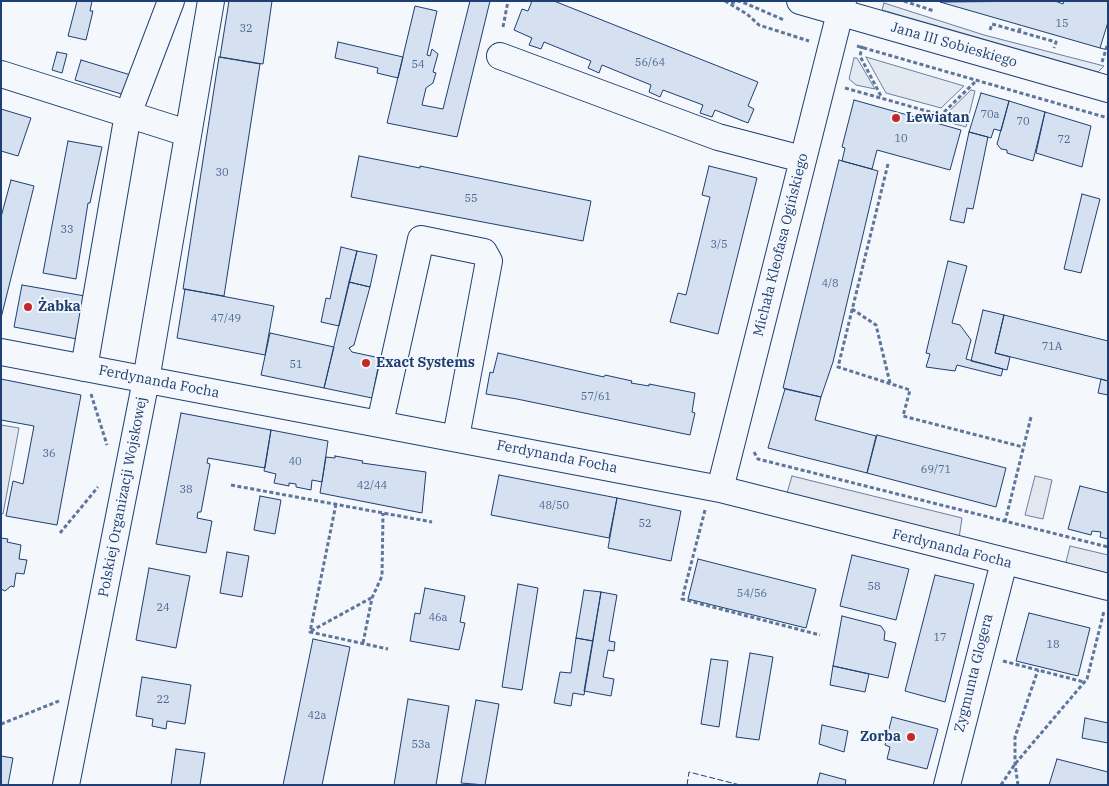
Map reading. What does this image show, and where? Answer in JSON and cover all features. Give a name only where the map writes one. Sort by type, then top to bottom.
[{"type":"street","points":[[87,378],[128,114],[171,1]]},
{"type":"street","name":"Polskiej Organizacji Wojskowej","points":[[66,785],[146,380],[210,1]]},
{"type":"street","name":"Jana III Sobieskiego","points":[[796,12],[841,7],[1108,89]]},
{"type":"street","name":"Michała Kleofasa Ogińskiego","points":[[713,499],[841,7]]},
{"type":"street","points":[[500,56],[718,137],[802,159]]},
{"type":"street","points":[[1,74],[187,133]]},
{"type":"street","points":[[380,423],[421,239],[484,252],[489,261],[456,437]]},
{"type":"street","name":"Ferdynanda Focha","points":[[1,352],[87,378],[146,380],[456,437],[713,499],[1004,562],[1106,598]]},
{"type":"street","name":"Zygmunta Glogera","points":[[947,785],[1004,562]]},
{"type":"path","points":[[503,27],[508,1]]},
{"type":"path","points":[[725,1],[731,3],[759,25],[809,41],[807,50]]},
{"type":"path","points":[[731,3],[740,1],[796,12]]},
{"type":"path","points":[[990,30],[992,24],[1056,42],[1054,49]]},
{"type":"path","points":[[1019,32],[1020,25]]},
{"type":"path","points":[[1102,62],[1108,43]]},
{"type":"path","points":[[852,53],[854,45],[1108,118]]},
{"type":"path","points":[[862,48],[860,56],[883,98]]},
{"type":"path","points":[[841,96],[846,79]]},
{"type":"path","points":[[843,87],[941,115],[977,81]]},
{"type":"path","points":[[888,164],[838,367],[910,390],[903,416],[1023,447]]},
{"type":"path","points":[[852,309],[876,325],[890,384]]},
{"type":"path","points":[[87,378],[108,451]]},
{"type":"path","points":[[1005,522],[1031,417]]},
{"type":"path","points":[[752,448],[758,459],[1108,547]]},
{"type":"path","points":[[60,533],[102,483]]},
{"type":"path","points":[[231,485],[432,522]]},
{"type":"path","points":[[713,499],[682,599],[820,635]]},
{"type":"path","points":[[310,632],[336,504]]},
{"type":"path","points":[[363,643],[372,598],[382,576],[383,513]]},
{"type":"path","points":[[310,632],[372,598]]},
{"type":"path","points":[[1001,785],[1015,764],[1084,682],[1090,672],[1106,598]]},
{"type":"path","points":[[310,632],[388,648]]},
{"type":"path","points":[[997,660],[1084,682]]},
{"type":"path","points":[[1018,785],[1015,764],[1015,737],[1038,670]]},
{"type":"path","points":[[1,724],[60,700]]},
{"type":"shaded area","points":[[884,3],[984,35],[1104,66],[1098,72],[882,10]]},
{"type":"shaded area","points":[[866,57],[964,86],[941,108],[886,93]]},
{"type":"shaded area","points":[[854,58],[857,58],[875,89],[856,85],[849,79]]},
{"type":"shaded area","points":[[971,90],[975,91],[966,127],[940,120]]},
{"type":"shaded area","points":[[1,425],[19,428],[3,514],[1,513]]},
{"type":"shaded area","points":[[792,476],[962,518],[959,538],[787,493]]},
{"type":"shaded area","points":[[1035,476],[1052,480],[1043,519],[1025,515]]},
{"type":"shaded area","points":[[1070,546],[1108,555],[1108,576],[1065,566]]},
{"type":"building","points":[[77,1],[92,1],[90,11],[93,11],[86,40],[68,36]]},
{"type":"building","points":[[229,1],[272,1],[263,64],[220,57]]},
{"type":"building","points":[[470,1],[490,1],[457,137],[387,123],[415,6],[437,11],[427,55],[430,56],[432,49],[438,54],[433,72],[436,73],[433,83],[426,88],[422,105],[443,109]]},
{"type":"building","points":[[532,1],[554,1],[758,82],[748,106],[754,109],[748,123],[715,110],[712,117],[700,113],[703,105],[663,90],[660,97],[649,92],[651,85],[602,65],[599,73],[588,68],[591,61],[544,42],[541,49],[529,45],[532,38],[514,30],[522,9],[528,11]]},
{"type":"building","points":[[1055,1],[1063,4],[1064,1],[1108,1],[1108,22],[1100,48],[940,2]]},
{"type":"building","points":[[338,42],[403,57],[398,78],[377,73],[378,68],[335,58]]},
{"type":"building","points":[[57,52],[67,54],[62,73],[52,70]]},
{"type":"building","points":[[219,57],[260,64],[224,296],[183,289]]},
{"type":"building","points":[[81,60],[134,76],[128,96],[75,80]]},
{"type":"building","points":[[981,93],[1009,101],[1001,131],[994,129],[991,138],[969,132]]},
{"type":"building","points":[[854,100],[961,130],[950,170],[877,150],[872,169],[842,161],[845,148],[842,147]]},
{"type":"building","points":[[1009,101],[1045,112],[1033,161],[1007,153],[1007,150],[1001,149],[997,144]]},
{"type":"building","points":[[1,109],[31,118],[18,156],[1,151]]},
{"type":"building","points":[[1045,112],[1091,126],[1082,167],[1036,153]]},
{"type":"building","points":[[969,132],[988,137],[973,209],[967,208],[964,223],[950,220]]},
{"type":"building","points":[[68,141],[102,147],[90,203],[88,203],[76,279],[43,273]]},
{"type":"building","points":[[359,156],[420,168],[420,166],[591,201],[583,241],[351,197]]},
{"type":"building","points":[[839,160],[878,171],[833,362],[821,397],[783,388]]},
{"type":"building","points":[[709,166],[757,178],[718,334],[670,322],[678,293],[686,295],[710,197],[702,195]]},
{"type":"building","points":[[11,180],[34,186],[1,318],[1,217]]},
{"type":"building","points":[[1082,194],[1100,199],[1081,273],[1064,269]]},
{"type":"building","points":[[341,247],[357,251],[339,326],[321,322],[326,298],[330,299]]},
{"type":"building","points":[[357,251],[377,255],[370,287],[349,282]]},
{"type":"building","points":[[948,261],[967,266],[952,323],[960,325],[971,340],[966,359],[1003,369],[1001,376],[957,365],[955,371],[926,367],[930,354],[926,353]]},
{"type":"building","points":[[349,282],[370,287],[354,345],[349,348],[352,352],[380,358],[372,398],[324,388]]},
{"type":"building","points":[[22,285],[85,296],[77,339],[14,327]]},
{"type":"building","points":[[185,289],[274,306],[265,355],[177,338]]},
{"type":"building","points":[[983,310],[1004,315],[995,353],[1010,357],[1007,370],[971,361]]},
{"type":"building","points":[[1004,315],[1108,341],[1108,381],[995,353]]},
{"type":"building","points":[[270,333],[334,347],[324,388],[261,375]]},
{"type":"building","points":[[498,353],[604,377],[605,375],[632,381],[631,383],[649,386],[649,384],[695,393],[692,412],[695,413],[690,435],[486,394],[490,372],[493,373]]},
{"type":"building","points":[[1,379],[81,395],[57,525],[6,516],[13,481],[23,484],[34,426],[1,420]]},
{"type":"building","points":[[1101,379],[1108,381],[1108,395],[1098,393]]},
{"type":"building","points":[[785,389],[821,397],[815,420],[876,436],[867,473],[768,448]]},
{"type":"building","points":[[181,413],[271,430],[265,468],[208,458],[207,463],[210,464],[201,512],[198,512],[197,518],[212,521],[206,553],[156,544]]},
{"type":"building","points":[[271,430],[328,441],[322,482],[312,480],[311,490],[296,487],[296,484],[289,483],[289,486],[274,483],[276,474],[264,471]]},
{"type":"building","points":[[877,435],[1006,468],[996,507],[867,473]]},
{"type":"building","points":[[335,456],[363,461],[362,463],[426,472],[422,513],[320,493],[326,457],[335,458]]},
{"type":"building","points":[[499,475],[617,498],[609,538],[491,515]]},
{"type":"building","points":[[1080,486],[1108,493],[1108,539],[1100,537],[1101,532],[1092,531],[1091,535],[1068,529]]},
{"type":"building","points":[[260,496],[281,500],[275,534],[254,530]]},
{"type":"building","points":[[617,498],[681,511],[671,561],[608,548]]},
{"type":"building","points":[[1,538],[8,539],[7,542],[21,545],[19,559],[27,560],[24,574],[16,573],[14,587],[11,586],[5,591],[1,589]]},
{"type":"building","points":[[227,552],[249,556],[242,597],[220,593]]},
{"type":"building","points":[[852,555],[909,569],[896,620],[840,606]]},
{"type":"building","points":[[698,559],[816,589],[806,628],[688,599]]},
{"type":"building","points":[[149,568],[190,576],[176,648],[136,640]]},
{"type":"building","points":[[935,575],[974,584],[945,702],[905,691]]},
{"type":"building","points":[[518,584],[538,588],[522,690],[502,687]]},
{"type":"building","points":[[425,588],[465,596],[460,622],[465,623],[459,650],[410,641],[415,613],[420,614]]},
{"type":"building","points":[[584,590],[601,592],[593,641],[576,638]]},
{"type":"building","points":[[601,592],[617,595],[609,641],[615,642],[614,651],[608,650],[603,677],[614,679],[611,696],[584,691]]},
{"type":"building","points":[[1029,613],[1090,628],[1078,676],[1016,661]]},
{"type":"building","points":[[842,616],[881,626],[885,632],[884,640],[896,643],[888,678],[833,666]]},
{"type":"building","points":[[576,638],[593,641],[584,695],[573,693],[571,706],[554,703],[560,672],[571,673]]},
{"type":"building","points":[[313,639],[350,647],[322,785],[283,785]]},
{"type":"building","points":[[750,653],[773,657],[759,740],[736,737]]},
{"type":"building","points":[[711,659],[728,661],[719,727],[701,724]]},
{"type":"building","points":[[833,666],[869,674],[865,692],[830,685]]},
{"type":"building","points":[[142,677],[191,685],[185,724],[167,721],[166,729],[152,726],[153,719],[136,716]]},
{"type":"building","points":[[408,699],[449,706],[436,785],[394,785]]},
{"type":"building","points":[[476,700],[499,704],[485,785],[461,783]]},
{"type":"building","name":"Zorba","points":[[892,717],[938,729],[927,769],[887,759],[890,747],[885,745]]},
{"type":"building","points":[[1085,718],[1108,723],[1108,743],[1082,738]]},
{"type":"building","points":[[822,725],[848,731],[844,752],[819,744]]},
{"type":"building","points":[[176,749],[205,753],[200,785],[171,785]]},
{"type":"building","points":[[1,756],[13,758],[8,785],[1,785]]},
{"type":"building","points":[[1057,759],[1108,772],[1108,785],[1049,785]]},
{"type":"building","points":[[820,773],[846,780],[845,785],[817,785]]},
{"type":"fence","points":[[1100,48],[1108,50]]},
{"type":"fence","points":[[687,785],[689,772],[740,785]]},
{"type":"place","name":"Lewiatan","points":[[896,118]]},
{"type":"place","name":"Żabka","points":[[28,307]]},
{"type":"place","name":"Exact Systems","points":[[366,363]]},
{"type":"place","name":"Zorba","points":[[911,737]]}]
